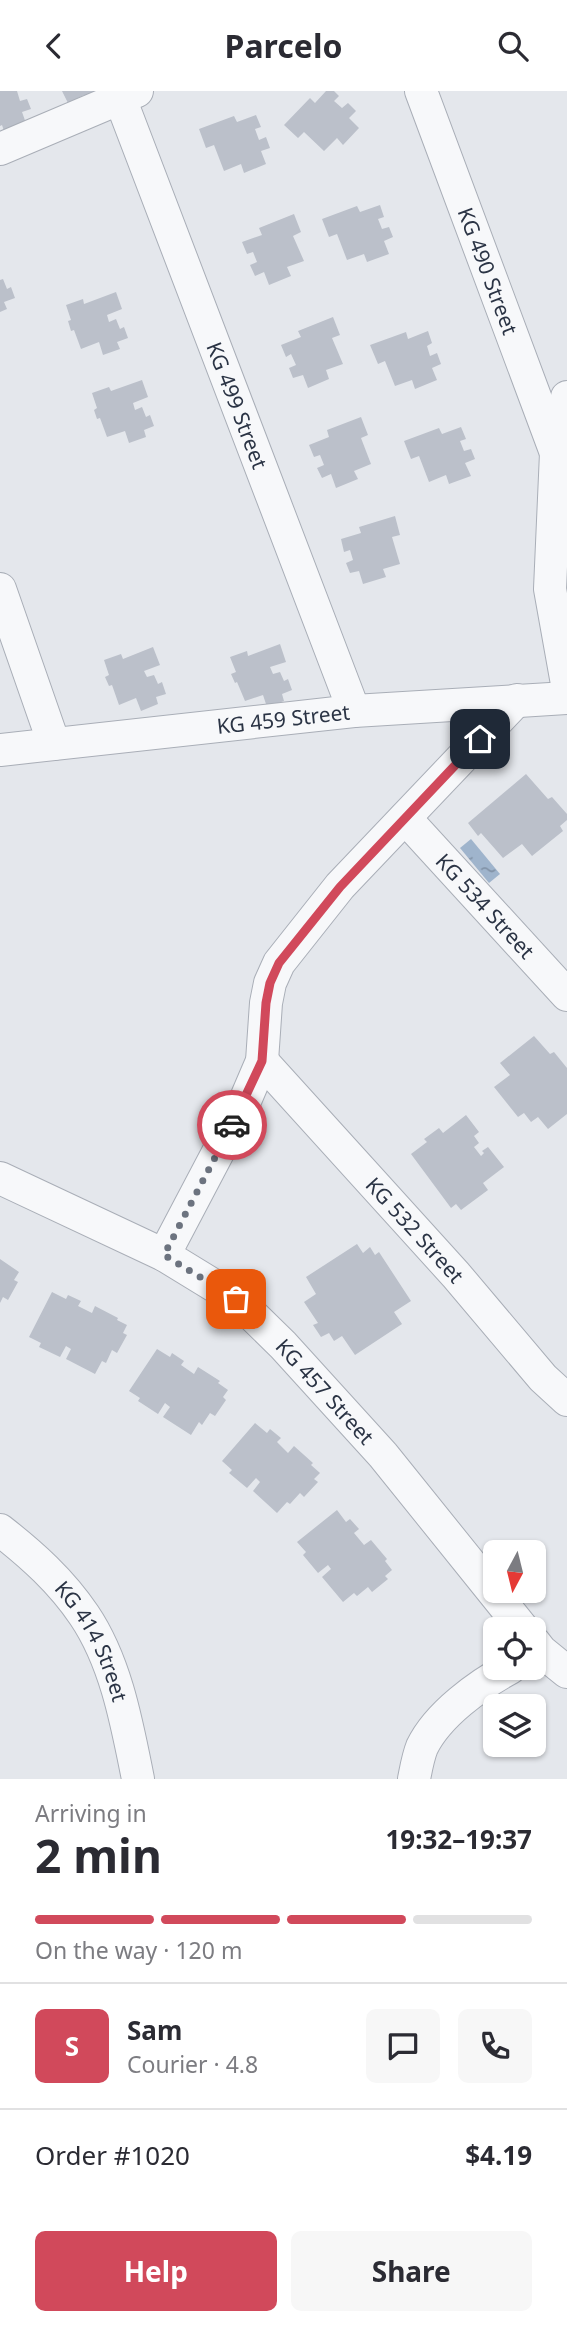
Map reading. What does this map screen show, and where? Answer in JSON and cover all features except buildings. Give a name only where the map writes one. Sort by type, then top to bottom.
[{"type":"street","name":"KG 490 Street","points":[[421,91],[556,453]]},
{"type":"street","points":[[0,149],[129,95]]},
{"type":"street","name":"KG 499 Street","points":[[129,95],[354,711]]},
{"type":"street","points":[[567,397],[556,453],[550,589],[567,684]]},
{"type":"street","points":[[0,589],[54,744]]},
{"type":"street","name":"KG 459 Street","points":[[0,750],[354,711],[567,698]]},
{"type":"street","points":[[164,1255],[244,1103],[262,1061],[266,1003],[270,983],[279,963],[340,887],[517,700]]},
{"type":"street","name":"KG 534 Street","points":[[405,818],[567,995]]},
{"type":"street","name":"KG 532 Street","points":[[262,1061],[456,1275],[543,1378],[567,1400]]},
{"type":"street","name":"KG 457 Street","points":[[0,1178],[164,1255],[236,1299],[284,1345],[383,1455],[512,1617]]},
{"type":"street","name":"KG 414 Street","points":[[0,1530],[48,1569],[85,1615],[108,1663],[127,1722],[138,1779]]},
{"type":"street","name":"KG 457 Street","points":[[546,1655],[567,1672]]},
{"type":"street","points":[[414,1779],[422,1747],[446,1715],[492,1680]]},
{"type":"water","points":[[471,839],[500,874],[489,883],[460,848]]},
{"type":"way so far","points":[[232,1125],[164,1255],[236,1299]]},
{"type":"route","points":[[232,1125],[262,1061],[266,1003],[270,983],[279,963],[340,887],[480,739]]}]
